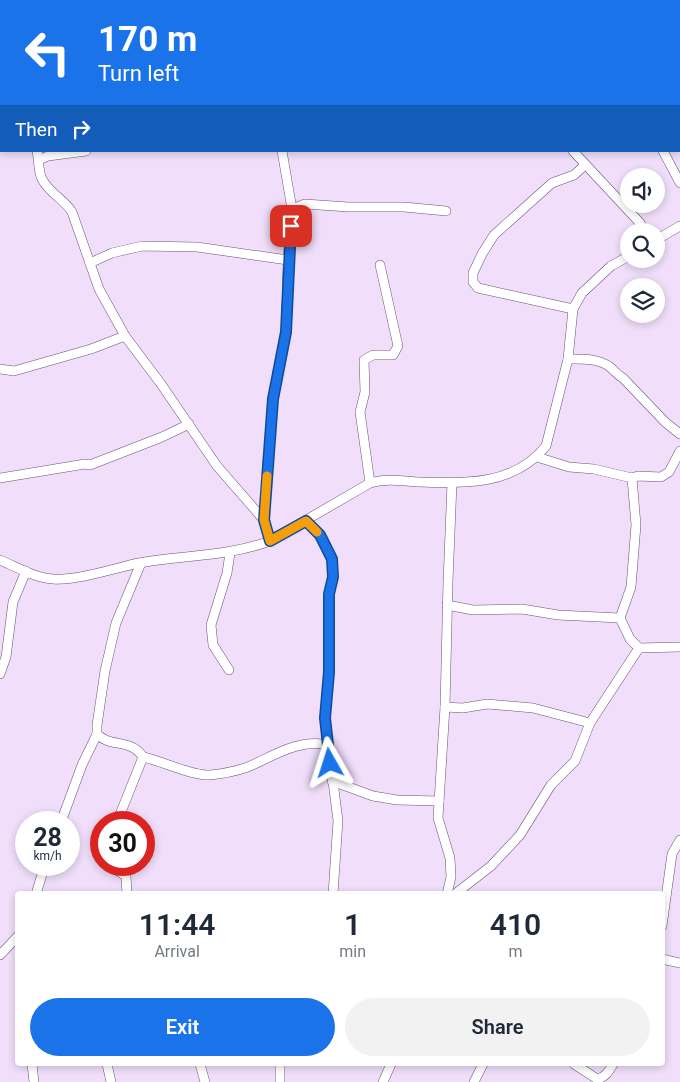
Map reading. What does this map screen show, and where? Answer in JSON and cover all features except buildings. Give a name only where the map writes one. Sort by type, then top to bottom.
[{"type":"street","points":[[78,152],[38,156],[42,179],[54,193],[68,204],[99,289],[125,336],[217,466],[264,520]]},
{"type":"street","points":[[270,541],[264,520],[273,399],[286,332],[288,260],[292,209],[282,152]]},
{"type":"street","points":[[574,152],[640,223]]},
{"type":"street","points":[[664,152],[680,183]]},
{"type":"street","points":[[573,309],[478,288],[473,282],[473,273],[494,235],[552,184],[574,175],[585,165]]},
{"type":"street","points":[[292,209],[305,204],[446,211]]},
{"type":"street","points":[[665,235],[680,226]]},
{"type":"street","points":[[90,263],[112,254],[142,246],[197,246],[288,260]]},
{"type":"street","points":[[0,560],[41,578],[56,579],[141,563],[230,553],[252,548],[270,541],[370,483],[382,479],[452,483],[498,477],[513,472],[537,457],[546,446],[568,359],[573,309],[582,293],[611,266],[620,261]]},
{"type":"street","points":[[370,483],[360,412],[365,392],[364,360],[373,355],[393,355],[398,346],[380,265]]},
{"type":"street","points":[[0,369],[14,371],[91,349],[125,336]]},
{"type":"street","points":[[568,359],[596,360],[610,367],[665,422],[680,434]]},
{"type":"street","points":[[0,478],[85,464],[90,465],[162,437],[189,424]]},
{"type":"street","points":[[537,457],[569,466],[594,469],[632,478],[638,476],[662,477],[669,472],[680,451]]},
{"type":"street","points":[[632,478],[636,525],[631,587],[620,618],[630,639],[639,648],[680,648]]},
{"type":"street","points":[[448,891],[451,877],[450,858],[438,818],[446,707],[447,605],[452,483]]},
{"type":"street","points":[[306,521],[320,535],[332,559],[333,577],[329,594],[329,672],[325,718],[338,822],[333,891]]},
{"type":"street","points":[[229,670],[213,645],[211,625],[227,573],[230,553]]},
{"type":"street","points":[[65,811],[82,765],[97,734],[105,671],[116,623],[141,563]]},
{"type":"street","points":[[0,674],[6,657],[13,602],[26,571]]},
{"type":"street","points":[[447,605],[472,610],[522,609],[558,615],[620,618]]},
{"type":"street","points":[[459,891],[491,866],[520,836],[551,785],[575,761],[590,723],[639,648]]},
{"type":"street","points":[[446,707],[463,708],[487,704],[533,708],[590,723]]},
{"type":"street","points":[[97,734],[101,738],[134,747],[139,750],[143,757],[208,775],[246,767],[280,751],[300,745],[320,743],[328,745]]},
{"type":"street","points":[[121,811],[143,757]]},
{"type":"street","points":[[332,781],[373,796],[397,800],[439,800]]},
{"type":"street","points":[[665,911],[680,840]]},
{"type":"street","points":[[37,891],[42,876]]},
{"type":"street","points":[[126,876],[127,891]]},
{"type":"street","points":[[0,955],[15,939]]},
{"type":"street","points":[[665,960],[680,963]]},
{"type":"street","points":[[32,1066],[34,1082]]},
{"type":"street","points":[[107,1066],[111,1082]]},
{"type":"street","points":[[201,1066],[205,1082]]},
{"type":"street","points":[[280,1066],[280,1082]]},
{"type":"street","points":[[383,1082],[390,1066]]},
{"type":"street","points":[[474,1082],[482,1066]]},
{"type":"street","points":[[577,1066],[600,1080],[609,1072],[611,1066]]},
{"type":"slow traffic","points":[[267,476],[264,520],[270,541],[306,521],[317,532]]},
{"type":"route","points":[[291,226],[286,332],[273,399],[264,520],[270,541],[306,521],[320,535],[332,559],[333,577],[329,594],[329,672],[325,718],[330,763]]}]
